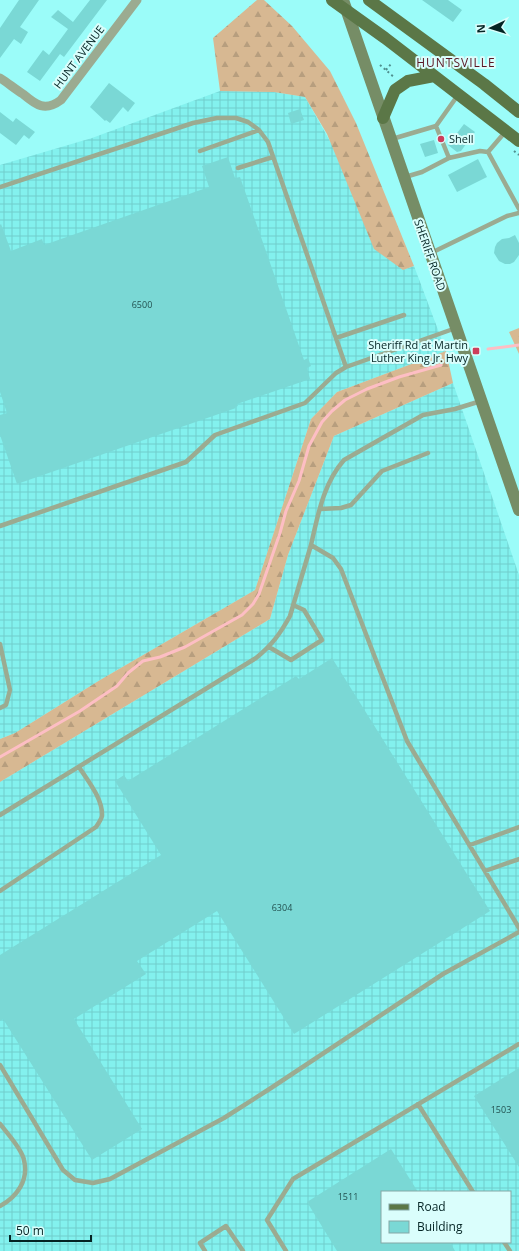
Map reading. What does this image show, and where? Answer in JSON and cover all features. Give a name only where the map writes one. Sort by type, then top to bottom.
[{"type":"main road","points":[[332,0],[345,6],[519,141]]},
{"type":"main road","points":[[369,0],[484,84],[519,112]]},
{"type":"main road","name":"SHERIFF ROAD","points":[[345,6],[403,178],[519,510]]},
{"type":"main road","points":[[383,118],[396,90],[408,81],[434,76]]},
{"type":"street","name":"HUNT AVENUE","points":[[0,78],[38,105],[46,107],[53,106],[61,100],[137,0]]},
{"type":"lane","points":[[390,140],[436,126],[458,95]]},
{"type":"lane","points":[[0,187],[193,123],[217,118],[236,118],[248,122],[259,130],[268,142],[346,367]]},
{"type":"lane","points":[[436,126],[449,158]]},
{"type":"lane","points":[[200,150],[259,130]]},
{"type":"lane","points":[[488,152],[506,131]]},
{"type":"lane","points":[[403,178],[422,172],[449,158],[480,151],[488,152]]},
{"type":"lane","points":[[488,152],[519,209]]},
{"type":"lane","points":[[238,168],[272,157]]},
{"type":"lane","points":[[430,254],[507,216],[519,213]]},
{"type":"lane","points":[[336,338],[404,315]]},
{"type":"lane","points":[[0,526],[186,462],[214,436],[305,403],[332,376],[346,367],[456,328]]},
{"type":"lane","points":[[0,815],[256,658],[269,647],[284,627],[293,605],[326,489],[332,476],[341,463],[350,455],[423,415],[455,410],[481,401]]},
{"type":"lane","points":[[320,509],[347,507],[351,505],[382,471],[428,453]]},
{"type":"lane","points":[[311,545],[333,558],[341,569],[407,741],[519,928]]},
{"type":"lane","points":[[269,647],[291,660],[322,640],[304,610],[293,605]]},
{"type":"lane","points":[[0,644],[10,690],[6,705],[0,708]]},
{"type":"lane","points":[[0,891],[96,827],[102,817],[100,805],[95,793],[79,767]]},
{"type":"lane","points":[[470,845],[519,827]]},
{"type":"lane","points":[[485,871],[519,859]]},
{"type":"lane","points":[[0,1066],[63,1170],[75,1180],[93,1183],[110,1179],[224,1118],[443,974],[519,932]]},
{"type":"lane","points":[[286,1251],[267,1220],[293,1180],[519,1044]]},
{"type":"lane","points":[[418,1104],[472,1191]]},
{"type":"lane","points":[[0,1124],[24,1159],[25,1176],[20,1190],[0,1206]]},
{"type":"lane","points":[[205,1251],[200,1243],[226,1226],[243,1251]]},
{"type":"path","points":[[386,70],[391,64]]},
{"type":"path","points":[[380,65],[397,80]]},
{"type":"shaded area","points":[[220,91],[274,92],[305,97],[403,270],[414,266],[446,351],[337,392],[311,419],[255,590],[100,680],[15,733],[0,739],[0,165],[92,138]]},
{"type":"shaded area","points":[[453,383],[519,575],[519,1251],[0,1251],[0,782],[270,619],[288,555],[334,436]]},
{"type":"green space","points":[[257,0],[264,0],[292,26],[330,71],[356,123],[414,266],[403,270],[374,249],[327,134],[305,97],[274,92],[220,91],[213,38]]},
{"type":"green space","points":[[519,328],[519,354],[509,332]]},
{"type":"green space","points":[[446,351],[453,383],[334,436],[288,555],[270,619],[0,782],[0,739],[15,733],[100,680],[255,590],[311,419],[337,392]]},
{"type":"building","points":[[19,0],[39,0],[20,27],[28,32],[21,44],[14,39],[0,58],[0,28]]},
{"type":"building","points":[[90,0],[107,0],[64,57],[60,54],[40,81],[27,72],[43,50],[49,55],[68,29],[51,17],[58,10],[73,22]]},
{"type":"building","points":[[422,0],[448,0],[462,10],[453,22]]},
{"type":"building","points":[[109,83],[135,103],[128,112],[123,107],[110,123],[106,120],[105,121],[90,107]]},
{"type":"building","points":[[300,109],[304,120],[291,124],[288,113]]},
{"type":"building","points":[[0,112],[13,122],[16,118],[35,132],[29,139],[24,135],[16,145],[0,133]]},
{"type":"building","points":[[464,124],[475,132],[461,151],[457,152],[448,145]]},
{"type":"building","points":[[434,140],[438,153],[425,157],[420,144]]},
{"type":"building","points":[[228,157],[235,178],[240,177],[304,360],[308,358],[311,366],[307,368],[310,379],[237,404],[238,406],[235,407],[236,408],[17,484],[0,435],[0,415],[7,413],[0,392],[0,225],[1,224],[11,251],[42,239],[44,245],[209,187],[202,166]]},
{"type":"building","points":[[478,159],[487,177],[457,192],[448,175]]},
{"type":"building","points":[[515,235],[519,243],[519,255],[514,262],[505,264],[499,261],[494,253],[495,247],[502,239]]},
{"type":"building","points":[[332,658],[490,911],[294,1034],[217,911],[137,961],[146,974],[74,1019],[142,1129],[92,1160],[3,1019],[0,1021],[0,955],[161,855],[115,781],[124,775],[128,781],[296,676],[299,679]]},
{"type":"building","points":[[519,1068],[519,1167],[474,1096]]},
{"type":"building","points":[[391,1149],[417,1191],[381,1191],[381,1243],[451,1243],[455,1251],[337,1251],[307,1202]]},
{"type":"waterway","points":[[488,349],[519,345]]},
{"type":"waterway","points":[[0,757],[80,711],[117,686],[128,673],[143,661],[160,657],[185,647],[242,615],[253,604],[259,594],[286,511],[299,481],[309,446],[322,422],[345,400],[367,389],[399,377],[441,365]]},
{"type":"place","name":"Shell","points":[[441,139]]},
{"type":"place","name":"Sheriff Rd at Martin Luther King Jr. Hwy","points":[[476,351]]},
{"type":"district","name":"HUNTSVILLE","points":[[456,63]]}]
